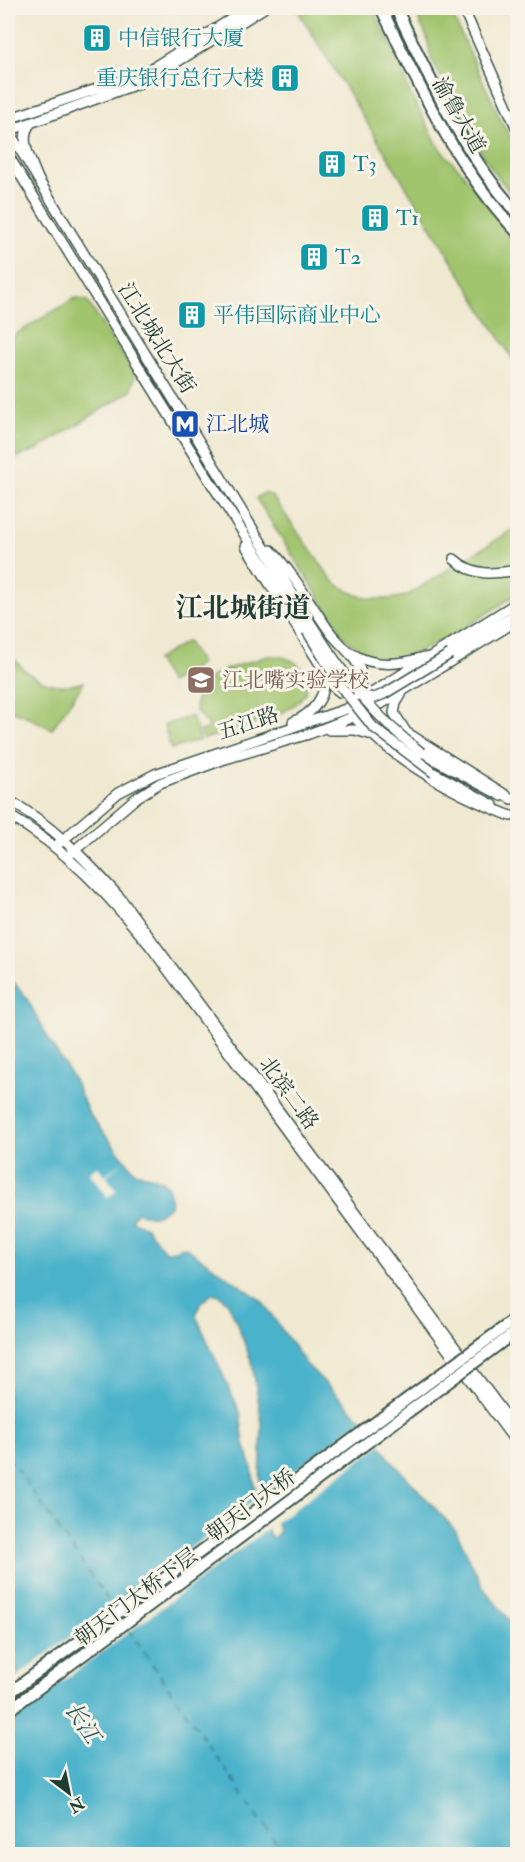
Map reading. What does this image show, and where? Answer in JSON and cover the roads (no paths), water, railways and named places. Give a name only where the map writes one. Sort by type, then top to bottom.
[{"type":"highway","name":"渝鲁大道","points":[[380,8],[445,136],[467,170],[518,234]]},
{"type":"highway","name":"渝鲁大道","points":[[396,8],[457,129],[505,200],[518,212]]},
{"type":"highway","name":"朝天门大桥","points":[[8,1692],[518,1315]]},
{"type":"highway","name":"朝天门大桥","points":[[8,1711],[515,1333]]},
{"type":"main road","points":[[8,119],[144,73],[249,8]]},
{"type":"main road","points":[[8,130],[148,80],[264,8]]},
{"type":"main road","points":[[464,8],[518,131]]},
{"type":"main road","points":[[32,122],[26,130],[25,141],[38,179]]},
{"type":"main road","name":"江北城北大街","points":[[8,130],[258,537],[310,629]]},
{"type":"main road","name":"江北城北大街","points":[[8,155],[213,486],[310,629]]},
{"type":"main road","points":[[213,486],[259,571],[318,662],[340,692],[354,693],[362,680],[360,671],[290,570],[258,537]]},
{"type":"main road","points":[[454,559],[472,571],[487,574],[518,570]]},
{"type":"main road","name":"五江路","points":[[55,847],[129,786],[219,752],[346,709],[448,651],[518,602]]},
{"type":"main road","points":[[342,688],[356,695],[374,698],[448,651],[518,612]]},
{"type":"main road","name":"五江路","points":[[67,857],[136,798],[171,777],[309,734],[373,710],[518,620]]},
{"type":"main road","points":[[310,629],[342,688],[381,734],[434,773],[514,818]]},
{"type":"main road","points":[[310,629],[360,697],[392,730],[422,753],[492,792],[515,801]]},
{"type":"main road","points":[[344,648],[364,660],[392,664],[448,651]]},
{"type":"main road","points":[[219,752],[249,736],[303,718],[312,711],[321,698],[324,680],[318,662]]},
{"type":"main road","points":[[406,690],[396,703],[394,713],[406,732]]},
{"type":"main road","points":[[360,701],[515,801]]},
{"type":"main road","points":[[346,709],[370,734],[422,773],[473,802],[514,818]]},
{"type":"main road","points":[[309,734],[344,729],[370,734]]},
{"type":"main road","name":"北滨二路","points":[[8,800],[34,816],[63,839],[121,898],[518,1432]]},
{"type":"main road","name":"北滨二路","points":[[8,815],[67,857],[116,904],[151,947],[518,1445]]},
{"type":"main road","points":[[86,820],[86,830],[95,832]]},
{"type":"main road","name":"朝天门大桥下层","points":[[8,1716],[515,1333]]},
{"type":"water","name":"长江","points":[[8,975],[27,999],[74,1080],[89,1114],[135,1172],[161,1181],[169,1190],[170,1206],[153,1216],[136,1212],[131,1220],[146,1227],[166,1252],[185,1247],[261,1300],[306,1364],[367,1425],[390,1459],[456,1531],[484,1589],[517,1630],[517,1854],[8,1854]],"holes":[[[212,1294],[218,1294],[228,1303],[252,1363],[262,1423],[260,1484],[278,1527],[279,1532],[274,1538],[270,1536],[256,1496],[252,1467],[244,1444],[240,1412],[196,1316],[200,1304]]]},
{"type":"railway","points":[[8,1701],[518,1323]]},
{"type":"place","name":"中信银行大厦","points":[[97,38]]},
{"type":"place","name":"重庆银行总行大楼","points":[[285,78]]},
{"type":"place","name":"T3","points":[[332,164]]},
{"type":"place","name":"T1","points":[[375,218]]},
{"type":"place","name":"T2","points":[[314,257]]},
{"type":"place","name":"平伟国际商业中心","points":[[192,315]]},
{"type":"place","name":"江北城","points":[[185,424]]},
{"type":"place","name":"江北嘴实验学校","points":[[201,680]]},
{"type":"district","name":"江北城街道","points":[[243,608]]}]
